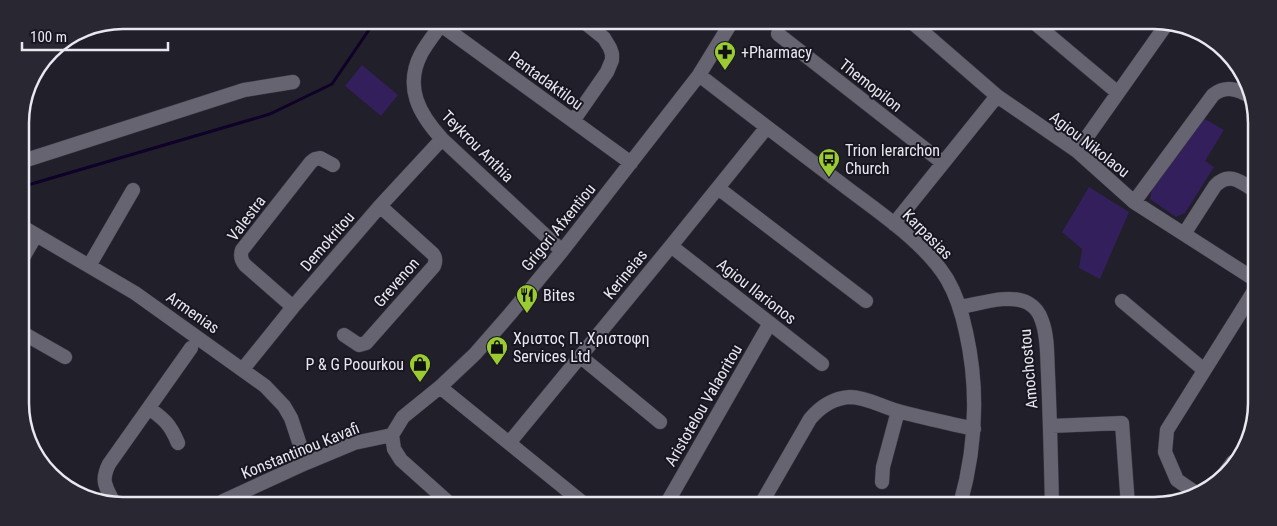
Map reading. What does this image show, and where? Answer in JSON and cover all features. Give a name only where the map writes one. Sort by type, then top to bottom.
[{"type":"street","name":"Teykrou Anthia","points":[[439,29],[417,64],[414,81],[419,108],[432,129],[562,251]]},
{"type":"street","name":"Pentadaktilou","points":[[449,29],[631,163]]},
{"type":"street","points":[[574,121],[607,72],[612,60],[610,48],[604,38],[593,29]]},
{"type":"street","name":"Grigori Afxentiou","points":[[392,435],[403,416],[440,388],[475,354],[510,314],[562,251],[699,75],[727,29]]},
{"type":"street","name":"Agiou Nikolaou","points":[[920,29],[997,96],[1077,151],[1134,202],[1248,275]]},
{"type":"street","points":[[1043,29],[1118,94]]},
{"type":"street","points":[[1077,151],[1163,29]]},
{"type":"street","name":"Themopilon","points":[[778,34],[943,163]]},
{"type":"street","name":"Karpasias","points":[[699,75],[894,224],[927,254],[947,280],[960,307],[970,350],[975,402],[973,448],[962,497]]},
{"type":"street","points":[[29,159],[244,90],[293,82]]},
{"type":"street","points":[[1134,202],[1213,95],[1220,90],[1232,89],[1243,92]]},
{"type":"street","points":[[894,224],[997,96]]},
{"type":"street","name":"Kerineias","points":[[510,442],[767,127]]},
{"type":"street","name":"Demokritou","points":[[243,369],[293,307],[380,206],[442,139]]},
{"type":"street","name":"Valestra","points":[[293,307],[245,265],[240,256],[242,250],[311,162],[320,158],[333,165]]},
{"type":"street","points":[[1184,234],[1215,186],[1222,180],[1229,178],[1248,186]]},
{"type":"street","points":[[718,188],[866,301]]},
{"type":"street","points":[[89,266],[133,190]]},
{"type":"street","name":"Grevenon","points":[[344,335],[359,346],[366,343],[434,266],[436,258],[434,254],[380,206]]},
{"type":"street","name":"Armenias","points":[[29,231],[138,295],[266,386],[284,406],[291,418],[306,463]]},
{"type":"street","points":[[29,247],[36,235]]},
{"type":"street","name":"Agiou Ilarionos","points":[[671,246],[822,364]]},
{"type":"street","name":"Amochostou","points":[[960,307],[1003,299],[1022,301],[1029,304],[1039,314],[1046,336],[1051,426],[1052,497]]},
{"type":"street","points":[[1191,490],[1177,480],[1165,452],[1167,430],[1248,300]]},
{"type":"street","points":[[1122,301],[1204,370]]},
{"type":"street","name":"Aristotelou Valaoritou","points":[[670,497],[770,324]]},
{"type":"street","points":[[29,337],[65,357]]},
{"type":"street","points":[[111,496],[105,485],[104,475],[106,470],[191,348]]},
{"type":"street","points":[[581,357],[660,422]]},
{"type":"street","points":[[440,388],[510,442],[575,497]]},
{"type":"street","points":[[766,497],[810,419],[822,407],[837,399],[858,398],[898,411],[974,429]]},
{"type":"street","points":[[149,408],[164,419],[172,429],[178,443]]},
{"type":"street","points":[[882,482],[883,466],[898,411]]},
{"type":"street","points":[[1051,426],[1122,423],[1127,497]]},
{"type":"street","points":[[392,435],[394,449],[401,460],[442,497]]},
{"type":"street","name":"Konstantinou Kavafi","points":[[232,497],[354,443],[392,435]]},
{"type":"shaded area","points":[[362,65],[398,95],[381,116],[345,86]]},
{"type":"shaded area","points":[[1203,118],[1224,130],[1205,161],[1214,167],[1185,213],[1176,217],[1150,199],[1152,189]]},
{"type":"shaded area","points":[[1089,187],[1129,212],[1100,279],[1079,268],[1082,249],[1062,232]]},
{"type":"waterway","points":[[29,185],[270,114],[332,84],[370,29]]},
{"type":"place","name":"+Pharmacy","points":[[725,71]]},
{"type":"place","name":"Trion Ierarchon Church","points":[[829,178]]},
{"type":"place","name":"Bites","points":[[527,314]]},
{"type":"place","name":"Χριστος Π. Χριστοφη Services Ltd","points":[[497,366]]},
{"type":"place","name":"P & G Poourkou","points":[[420,383]]}]
